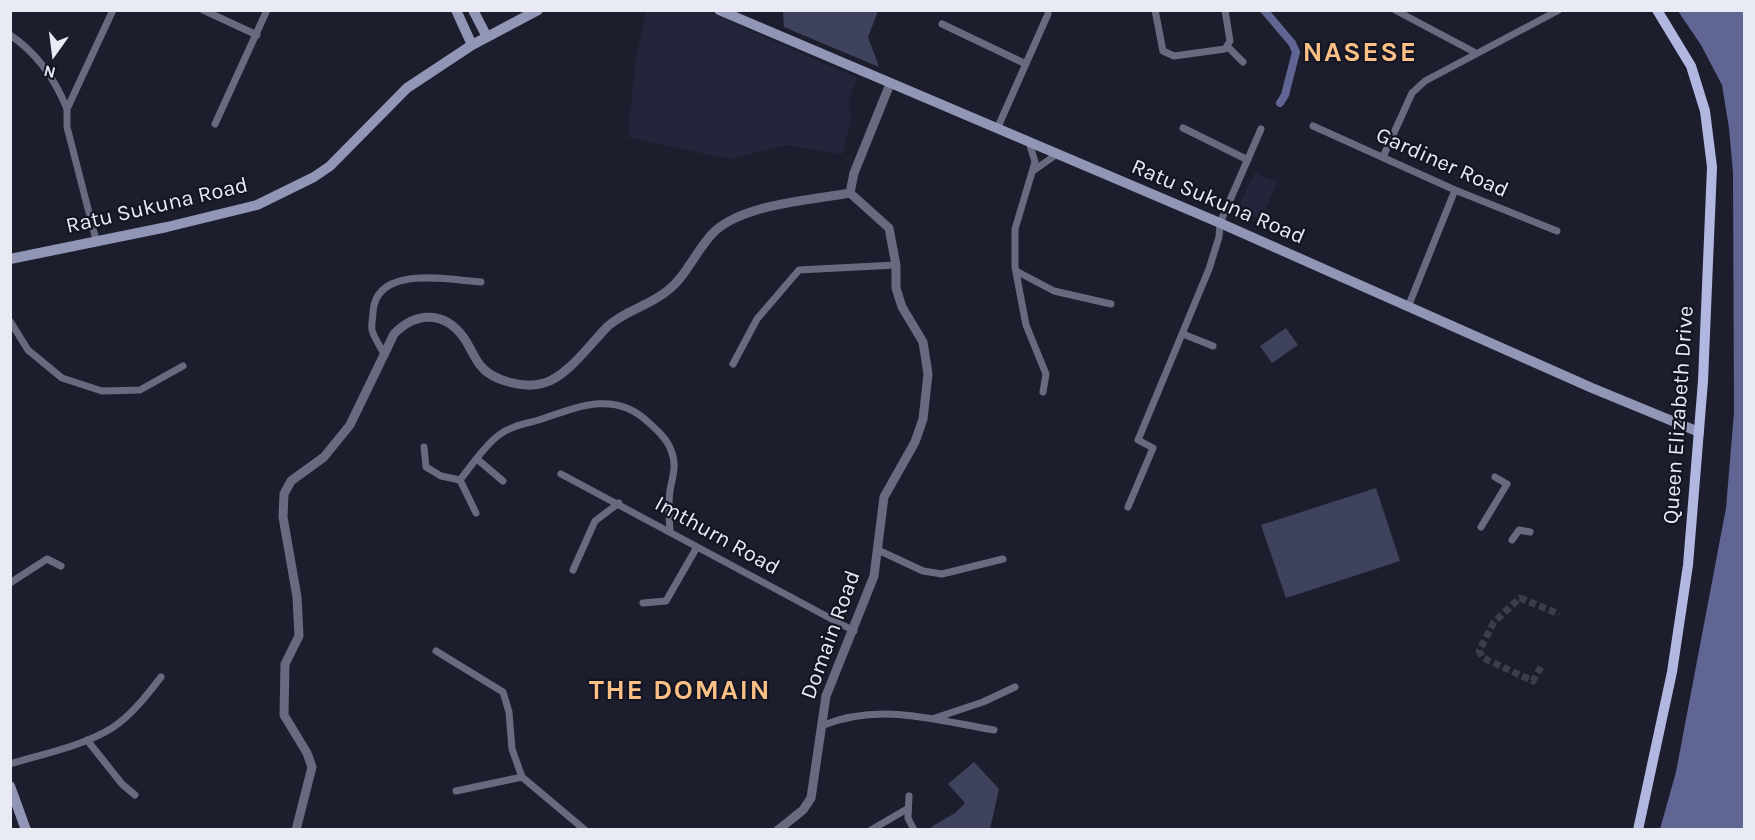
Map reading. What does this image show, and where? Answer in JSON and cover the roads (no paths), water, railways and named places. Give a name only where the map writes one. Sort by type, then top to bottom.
[{"type":"main road","points":[[456,10],[472,45]]},
{"type":"main road","points":[[473,10],[486,37]]},
{"type":"main road","name":"Ratu Sukuna Road","points":[[10,260],[96,240],[167,227],[257,205],[314,177],[330,166],[407,88],[472,45],[538,10]]},
{"type":"main road","name":"Ratu Sukuna Road","points":[[719,10],[1220,223],[1408,307],[1699,432]]},
{"type":"main road","name":"Queen Elizabeth Drive","points":[[1638,830],[1652,774],[1682,618],[1699,432],[1712,167],[1705,111],[1691,66],[1657,10]]},
{"type":"main road","points":[[10,786],[26,830]]},
{"type":"street","points":[[96,240],[67,127],[67,109],[112,10]]},
{"type":"street","points":[[203,10],[257,35]]},
{"type":"street","points":[[215,124],[267,10]]},
{"type":"street","points":[[1155,10],[1163,51],[1174,56],[1225,49],[1230,41],[1225,10]]},
{"type":"street","points":[[1395,10],[1476,53]]},
{"type":"street","points":[[1383,157],[1412,93],[1425,81],[1559,10]]},
{"type":"street","points":[[997,129],[1048,14]]},
{"type":"street","points":[[942,24],[1026,64]]},
{"type":"street","points":[[10,35],[26,46],[42,64],[67,109]]},
{"type":"street","points":[[1227,46],[1243,62]]},
{"type":"street","points":[[297,830],[312,767],[307,753],[284,715],[285,664],[299,636],[297,597],[283,517],[284,494],[291,481],[324,457],[350,425],[394,334],[404,324],[417,318],[433,318],[450,323],[463,336],[481,367],[493,376],[510,382],[544,384],[577,360],[624,314],[667,291],[703,244],[727,222],[752,212],[850,193],[854,173],[890,84]]},
{"type":"street","name":"Gardiner Road","points":[[1313,126],[1455,190],[1557,231]]},
{"type":"street","points":[[1183,128],[1248,160]]},
{"type":"street","points":[[1128,507],[1153,448],[1138,440],[1209,268],[1219,237],[1220,223],[1261,129]]},
{"type":"street","points":[[1029,142],[1035,162],[1019,209],[1015,229],[1014,259],[1026,325],[1046,374],[1043,392]]},
{"type":"street","points":[[1033,171],[1057,154]]},
{"type":"street","points":[[1408,307],[1455,190]]},
{"type":"street","name":"Domain Road","points":[[778,830],[803,810],[811,798],[826,696],[854,631],[874,576],[884,497],[915,442],[923,420],[928,374],[922,342],[902,307],[896,288],[896,265],[889,228],[850,193]]},
{"type":"street","points":[[733,364],[757,319],[799,270],[896,265]]},
{"type":"street","points":[[1018,272],[1054,291],[1111,304]]},
{"type":"street","points":[[385,355],[372,330],[374,304],[384,288],[396,280],[410,278],[481,282]]},
{"type":"street","points":[[10,321],[28,350],[62,378],[102,391],[140,390],[183,366]]},
{"type":"street","points":[[1183,334],[1213,346]]},
{"type":"street","points":[[459,480],[497,436],[511,428],[594,403],[630,408],[659,431],[670,448],[675,464],[669,509],[670,531]]},
{"type":"street","points":[[424,447],[426,467],[441,476],[459,480]]},
{"type":"street","points":[[477,459],[503,481]]},
{"type":"street","name":"Imthurn Road","points":[[561,474],[619,503],[854,631]]},
{"type":"street","points":[[1481,527],[1507,484],[1495,477]]},
{"type":"street","points":[[459,480],[476,513]]},
{"type":"street","points":[[573,570],[595,521],[619,503]]},
{"type":"street","points":[[1512,540],[1519,530],[1530,532]]},
{"type":"street","points":[[643,603],[666,601],[697,547]]},
{"type":"street","points":[[878,550],[923,571],[942,574],[1003,559]]},
{"type":"street","points":[[10,583],[47,559],[61,566]]},
{"type":"street","points":[[436,651],[503,692],[509,712],[512,749],[522,777],[585,830]]},
{"type":"street","points":[[10,764],[87,740],[112,728],[131,713],[161,677]]},
{"type":"street","points":[[932,719],[983,702],[1015,687]]},
{"type":"street","points":[[821,726],[836,720],[889,712],[994,730]]},
{"type":"street","points":[[87,740],[122,784],[135,795]]},
{"type":"street","points":[[456,790],[522,777]]},
{"type":"street","points":[[909,796],[907,810],[914,830]]},
{"type":"street","points":[[875,828],[907,810]]},
{"type":"waterway","points":[[1264,10],[1292,43],[1296,52],[1285,95],[1280,103]]},
{"type":"tunnel","points":[[1541,667],[1533,681],[1483,658],[1479,651],[1494,622],[1520,598],[1559,614]]},
{"type":"district","name":"NASESE","points":[[1360,53]]},
{"type":"district","name":"THE DOMAIN","points":[[680,691]]}]
